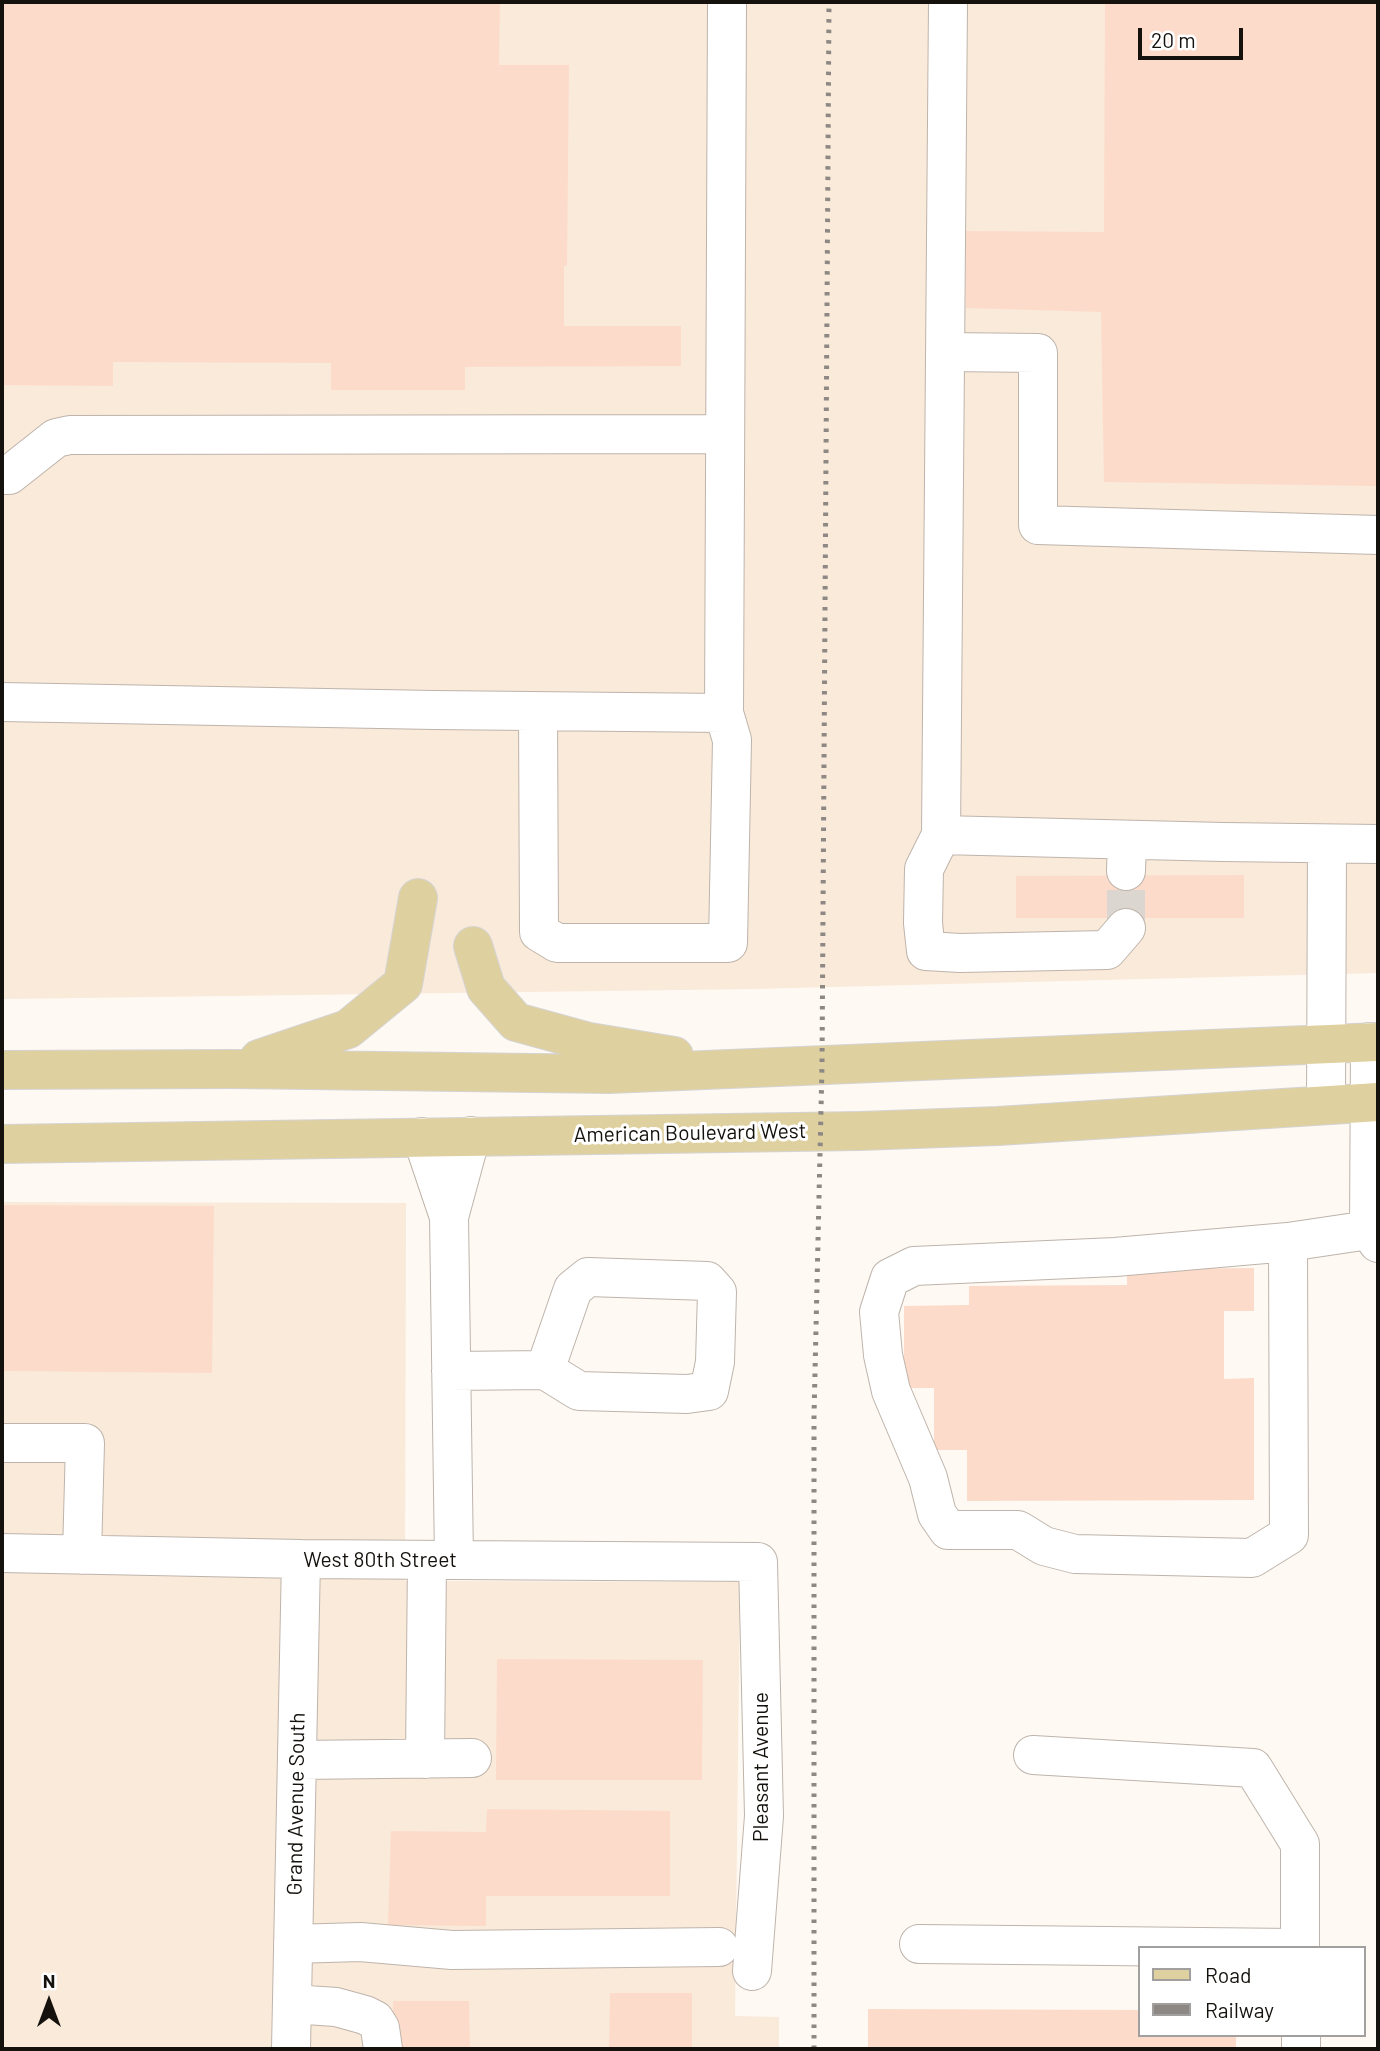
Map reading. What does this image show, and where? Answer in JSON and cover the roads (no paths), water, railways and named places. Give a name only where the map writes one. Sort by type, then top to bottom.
[{"type":"main road","points":[[231,1069],[348,1029],[403,984],[418,898]]},
{"type":"main road","points":[[473,946],[486,988],[516,1022],[589,1042],[755,1069]]},
{"type":"main road","points":[[2,1070],[231,1069],[609,1074],[1374,1042]]},
{"type":"main road","name":"American Boulevard West","points":[[2,1144],[860,1131],[998,1126],[1374,1102]]},
{"type":"street","points":[[538,712],[539,932],[557,943],[728,943],[732,740],[724,713],[727,2]]},
{"type":"street","points":[[948,2],[941,835],[924,869],[923,923],[926,951],[960,953],[1107,950],[1126,928]]},
{"type":"street","points":[[945,352],[1038,353],[1038,525],[1378,535]]},
{"type":"street","points":[[2,475],[9,475],[56,438],[70,435],[725,434]]},
{"type":"street","points":[[2,702],[724,713]]},
{"type":"street","points":[[941,835],[1127,855],[1328,844],[1378,844]]},
{"type":"street","points":[[1326,1105],[1328,844]]},
{"type":"street","points":[[1288,1242],[1289,1535],[1252,1558],[1075,1554],[1044,1546],[1018,1530],[948,1530],[937,1514],[928,1478],[891,1391],[879,1312],[890,1278],[914,1266],[1115,1257],[1288,1242],[1373,1237],[1374,1042]]},
{"type":"street","points":[[425,1759],[441,1560],[451,1371],[449,1217],[471,1136]]},
{"type":"street","points":[[422,1137],[449,1217]]},
{"type":"street","points":[[451,1371],[545,1370],[579,1391],[687,1394],[709,1391],[715,1362],[717,1292],[707,1281],[588,1277],[573,1289],[545,1370]]},
{"type":"street","points":[[2,1443],[85,1443],[82,1555]]},
{"type":"street","name":"West 80th Street","points":[[2,1553],[301,1559],[758,1562]]},
{"type":"street","name":"Grand Avenue South","points":[[291,2049],[301,1559]]},
{"type":"street","name":"Pleasant Avenue","points":[[752,1971],[764,1816],[758,1562]]},
{"type":"street","points":[[1033,1755],[1253,1768],[1300,1844],[1300,1946]]},
{"type":"street","points":[[297,1760],[472,1758]]},
{"type":"street","points":[[293,1944],[360,1942],[452,1950],[719,1947]]},
{"type":"street","points":[[919,1944],[1138,1946]]},
{"type":"street","points":[[292,2004],[336,2007],[365,2015],[375,2020],[380,2028],[383,2049]]},
{"type":"tunnel","points":[[1126,871],[1126,928]]},
{"type":"railway","points":[[814,2049],[814,1416],[822,1066],[829,2]]}]
